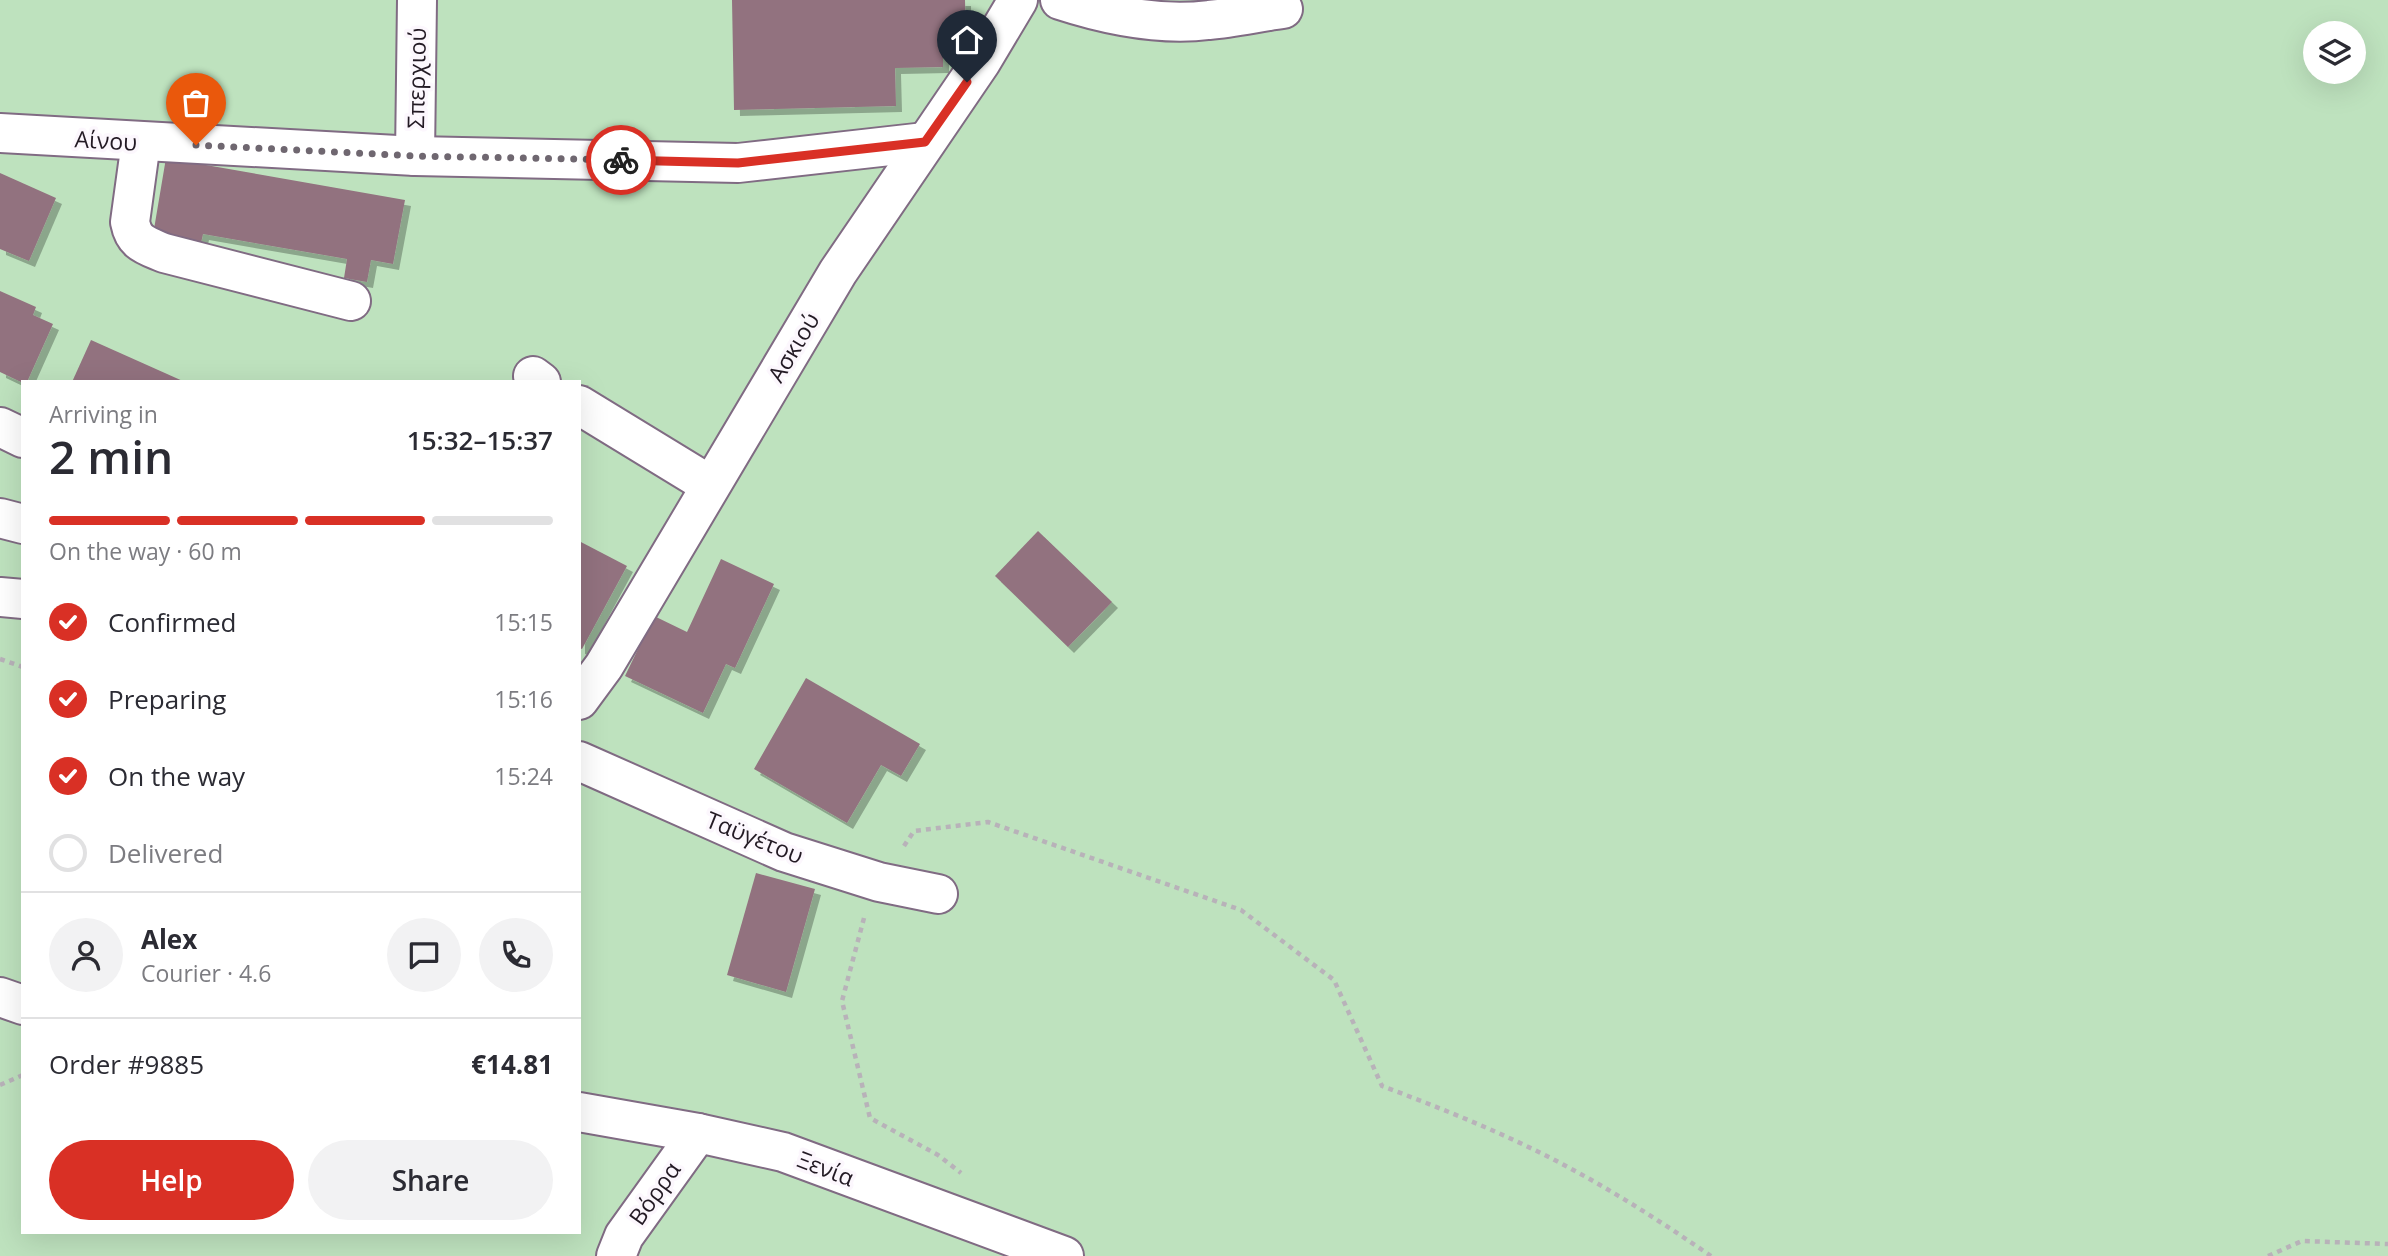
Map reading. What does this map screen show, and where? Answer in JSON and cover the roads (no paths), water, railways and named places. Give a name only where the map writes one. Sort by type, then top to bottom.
[{"type":"street","name":"Σπερχιού","points":[[415,156],[417,0]]},
{"type":"street","name":"Ασκιού","points":[[581,697],[604,666],[838,272],[981,62],[1018,0]]},
{"type":"street","points":[[1060,0],[1159,21],[1206,21],[1283,9]]},
{"type":"street","name":"Αίνου","points":[[0,133],[415,156],[738,163],[925,142]]},
{"type":"street","points":[[141,142],[130,222],[132,234],[142,244],[164,253],[351,301]]},
{"type":"street","points":[[581,406],[710,485]]},
{"type":"street","points":[[0,427],[21,437]]},
{"type":"street","points":[[0,518],[21,523]]},
{"type":"street","points":[[0,597],[21,599]]},
{"type":"street","name":"Ταϋγέτου","points":[[581,762],[784,852],[879,882],[938,894]]},
{"type":"street","points":[[0,997],[21,1004]]},
{"type":"street","name":"Ξενία","points":[[581,1112],[698,1133],[783,1152],[1064,1256]]},
{"type":"street","name":"Βόρρα","points":[[616,1256],[624,1236],[698,1133]]}]
